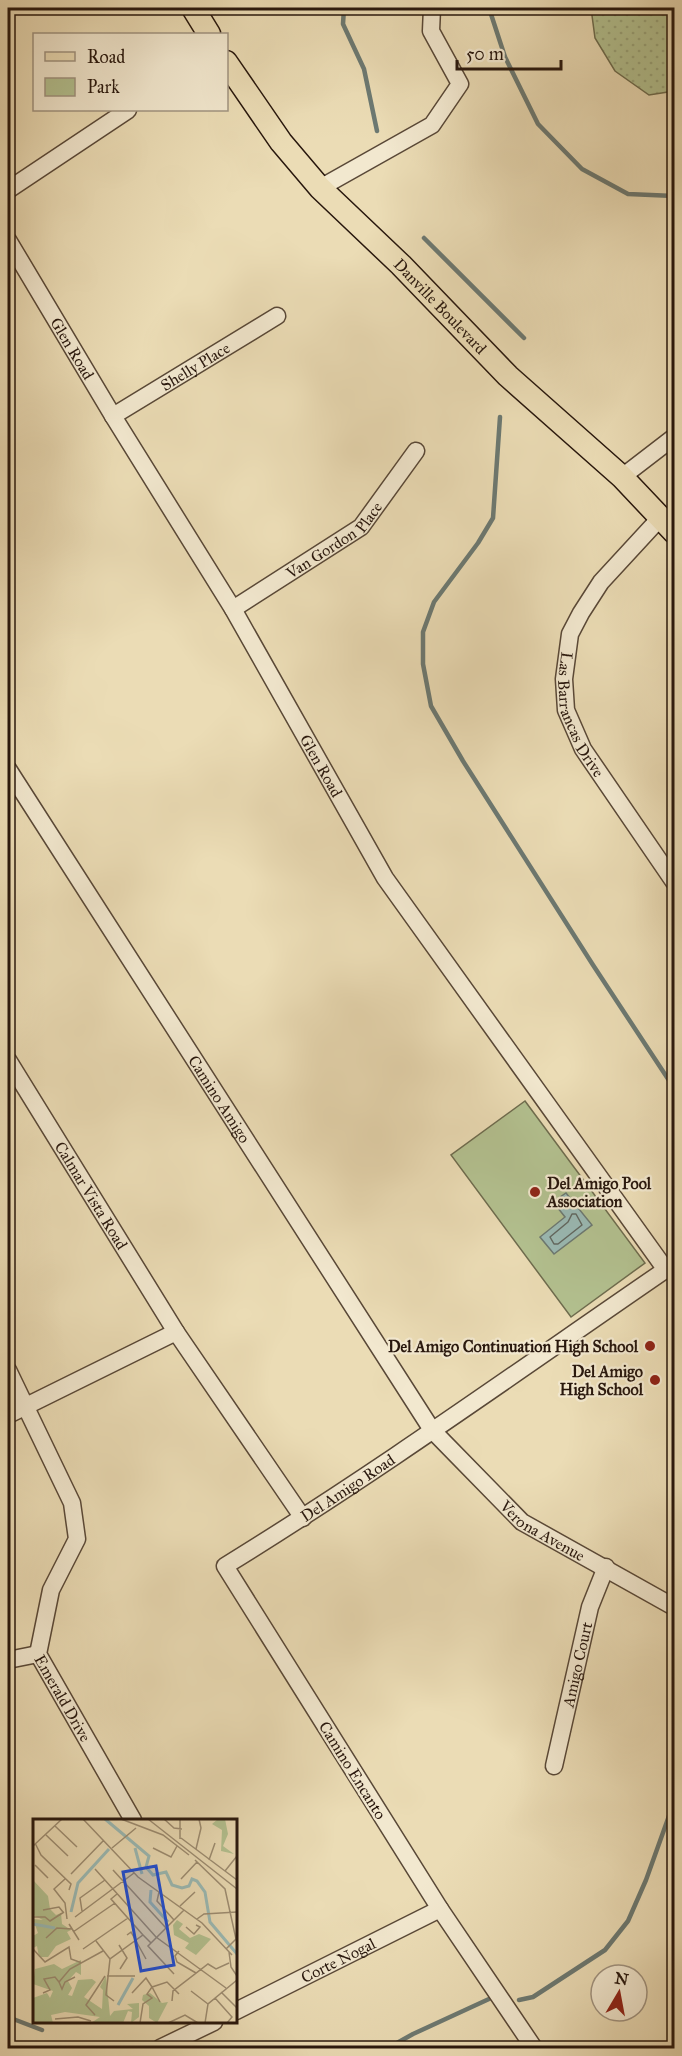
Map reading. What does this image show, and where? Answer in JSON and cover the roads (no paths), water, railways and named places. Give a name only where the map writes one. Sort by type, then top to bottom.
[{"type":"main road","points":[[193,8],[208,33]]},
{"type":"main road","name":"Danville Boulevard","points":[[228,65],[281,142],[320,188],[401,265],[508,376],[622,477],[668,525]]},
{"type":"street","points":[[320,188],[432,125],[460,84],[431,31],[432,8]]},
{"type":"street","points":[[8,190],[126,111]]},
{"type":"street","name":"Glen Road","points":[[8,240],[113,416],[233,609],[385,878],[670,1267]]},
{"type":"street","name":"Shelly Place","points":[[113,416],[277,316]]},
{"type":"street","points":[[622,477],[675,437]]},
{"type":"street","name":"Van Gordon Place","points":[[233,609],[361,527],[416,451]]},
{"type":"street","name":"Las Barrancas Drive","points":[[668,525],[601,582],[570,634],[564,679],[567,710],[583,749],[672,871]]},
{"type":"street","name":"Camino Amigo","points":[[8,769],[432,1430]]},
{"type":"street","name":"Calmar Vista Road","points":[[8,1060],[176,1332]]},
{"type":"street","name":"Del Amigo Road","points":[[176,1332],[303,1518],[574,1335],[670,1267]]},
{"type":"street","points":[[8,1415],[176,1332]]},
{"type":"street","name":"Emerald Drive","points":[[8,1370],[72,1503],[77,1539],[51,1590],[38,1654],[132,1819]]},
{"type":"street","name":"Verona Avenue","points":[[432,1430],[522,1522],[675,1607]]},
{"type":"street","name":"Camino Encanto","points":[[303,1518],[225,1566],[440,1909],[534,2049]]},
{"type":"street","name":"Amigo Court","points":[[554,1766],[590,1607],[606,1567]]},
{"type":"street","points":[[8,1660],[38,1654]]},
{"type":"street","name":"Corte Nogal","points":[[237,2010],[440,1909]]},
{"type":"street","points":[[160,2049],[212,2023]]},
{"type":"water","points":[[566,1193],[592,1225],[554,1254],[540,1237],[565,1217],[553,1202]]},
{"type":"waterway","points":[[344,8],[343,24],[364,69],[377,131]]},
{"type":"waterway","points":[[489,8],[505,57],[538,124],[582,169],[628,194],[674,196]]},
{"type":"waterway","points":[[424,238],[524,338]]},
{"type":"waterway","points":[[500,417],[493,518],[478,543],[434,602],[423,632],[423,664],[431,706],[463,761],[674,1088]]},
{"type":"waterway","points":[[519,2000],[533,1997],[605,1950],[628,1921],[646,1880],[674,1802]]},
{"type":"waterway","points":[[388,2048],[489,1999]]},
{"type":"waterway","points":[[8,2017],[42,2030]]},
{"type":"place","name":"Del Amigo Pool Association","points":[[535,1192]]},
{"type":"place","name":"Del Amigo Continuation High School","points":[[650,1346]]},
{"type":"place","name":"Del Amigo High School","points":[[655,1380]]}]
